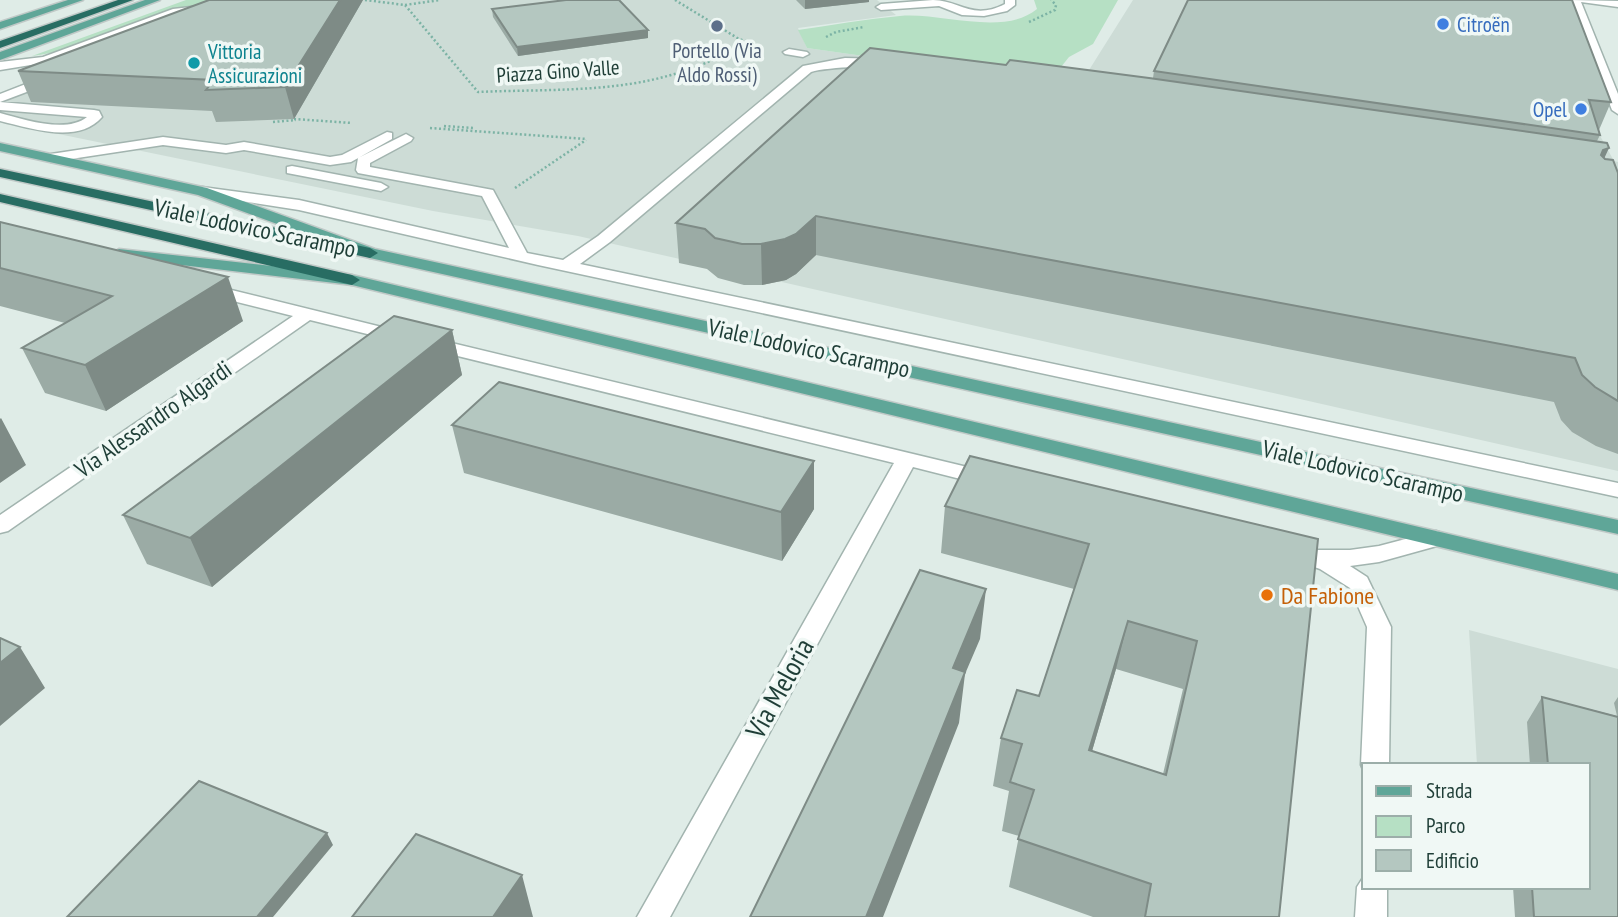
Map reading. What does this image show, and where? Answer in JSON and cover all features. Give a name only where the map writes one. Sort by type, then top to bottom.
[{"type":"highway","points":[[0,36],[105,0]]},
{"type":"highway","points":[[0,45],[128,0]]},
{"type":"highway","name":"Viale Lodovico Scarampo","points":[[0,173],[370,253]]},
{"type":"highway","name":"Viale Lodovico Scarampo","points":[[0,198],[352,280]]},
{"type":"main road","points":[[0,26],[78,0]]},
{"type":"main road","points":[[0,55],[155,0]]},
{"type":"main road","name":"Viale Lodovico Scarampo","points":[[0,147],[202,191]]},
{"type":"main road","points":[[202,191],[370,253]]},
{"type":"main road","name":"Viale Lodovico Scarampo","points":[[370,253],[1618,527]]},
{"type":"main road","points":[[97,254],[352,280]]},
{"type":"main road","name":"Viale Lodovico Scarampo","points":[[352,280],[1618,582]]},
{"type":"street","points":[[881,7],[939,1],[963,12],[988,12],[1006,8],[1010,5],[1010,0]]},
{"type":"street","points":[[1575,0],[1613,84],[1618,110]]},
{"type":"street","points":[[1584,0],[1618,4]]},
{"type":"street","points":[[0,66],[45,60],[188,8],[223,10],[201,20]]},
{"type":"street","points":[[789,52],[803,54]]},
{"type":"street","points":[[566,266],[604,239],[807,69],[824,63],[853,60],[899,65]]},
{"type":"street","points":[[0,100],[62,74]]},
{"type":"street","points":[[0,100],[94,114],[95,117],[87,124],[53,128],[0,117]]},
{"type":"street","points":[[387,136],[346,159],[330,161],[244,146],[226,149],[224,155],[449,200]]},
{"type":"street","points":[[405,138],[363,161],[363,170],[488,193],[521,257]]},
{"type":"street","name":"Viale Lodovico Scarampo","points":[[51,159],[163,141],[226,149]]},
{"type":"street","name":"Viale Lodovico Scarampo","points":[[202,191],[299,205],[521,257],[1618,490]]},
{"type":"street","points":[[97,254],[179,280],[307,314],[1013,485]]},
{"type":"street","name":"Via Alessandro Algardi","points":[[0,526],[307,314]]},
{"type":"street","name":"Via Meloria","points":[[653,917],[906,460]]},
{"type":"street","name":"Viale Lodovico Scarampo","points":[[1268,544],[1338,560],[1363,559],[1436,539]]},
{"type":"street","name":"Viale Lodovico Scarampo","points":[[1295,550],[1328,563],[1359,583],[1379,627],[1375,763]]},
{"type":"street","points":[[1371,917],[1372,889]]},
{"type":"path","points":[[365,0],[397,5],[440,0]]},
{"type":"path","points":[[384,3],[390,0]]},
{"type":"path","points":[[397,5],[407,0]]},
{"type":"path","points":[[674,0],[711,20],[746,44],[789,52]]},
{"type":"path","name":"Piazza Gino Valle","points":[[404,5],[478,92],[598,86],[661,78],[705,64],[746,44]]},
{"type":"path","points":[[294,118],[357,123]]},
{"type":"path","points":[[444,126],[473,128]]},
{"type":"path","points":[[423,128],[587,139],[520,187],[488,193]]},
{"type":"shaded area","points":[[232,0],[877,0],[896,15],[798,28],[807,48],[1079,86],[1133,0],[1454,0],[1598,132],[1614,161],[1618,162],[1618,471],[578,236],[433,211],[0,122],[0,93]]},
{"type":"shaded area","points":[[1469,630],[1618,669],[1618,854],[1590,771],[1590,763],[1477,763]]},
{"type":"green space","points":[[186,0],[218,0],[171,10],[68,49],[32,56]]},
{"type":"green space","points":[[1034,0],[1118,0],[1093,44],[1069,57],[1049,82],[807,48],[798,30],[900,16],[971,22],[1007,21],[1023,17],[1037,9]]},
{"type":"building","points":[[209,0],[340,0],[285,87],[206,90],[214,80],[18,71]]},
{"type":"building","points":[[566,0],[619,0],[648,30],[517,47],[492,9]]},
{"type":"building","points":[[1188,0],[1572,0],[1611,102],[1589,100],[1600,135],[1154,71]]},
{"type":"building","points":[[870,48],[1006,65],[1010,60],[1607,143],[1609,148],[1603,150],[1601,155],[1605,159],[1613,160],[1618,173],[1618,401],[1595,387],[1582,375],[1575,358],[816,216],[796,234],[761,244],[742,244],[715,238],[705,229],[676,223]]},
{"type":"building","points":[[0,222],[228,277],[85,365],[22,348],[112,296],[0,268]]},
{"type":"building","points":[[394,316],[452,330],[190,538],[123,515]]},
{"type":"building","points":[[499,382],[814,461],[781,512],[452,425]]},
{"type":"building","points":[[970,456],[1318,539],[1279,917],[1145,917],[1151,884],[1018,839],[1034,790],[1010,782],[1022,744],[1001,738],[1017,690],[1039,696],[1089,544],[945,506]],"holes":[[[1128,621],[1197,641],[1166,775],[1089,750]]]},
{"type":"building","points":[[920,570],[986,589],[953,668],[965,672],[866,917],[750,917]]},
{"type":"building","points":[[0,638],[20,647],[0,663]]},
{"type":"building","points":[[1542,697],[1618,717],[1618,917],[1534,917],[1532,889],[1590,889],[1590,763],[1548,763]]},
{"type":"building","points":[[199,781],[327,833],[257,917],[67,917]]},
{"type":"building","points":[[416,834],[522,875],[493,917],[352,917]]},
{"type":"place","name":"Citroën","points":[[1443,24]]},
{"type":"place","name":"Portello (Via Aldo Rossi)","points":[[717,26]]},
{"type":"place","name":"Vittoria Assicurazioni","points":[[194,63]]},
{"type":"place","name":"Opel","points":[[1581,109]]},
{"type":"place","name":"Da Fabione","points":[[1267,595]]}]
